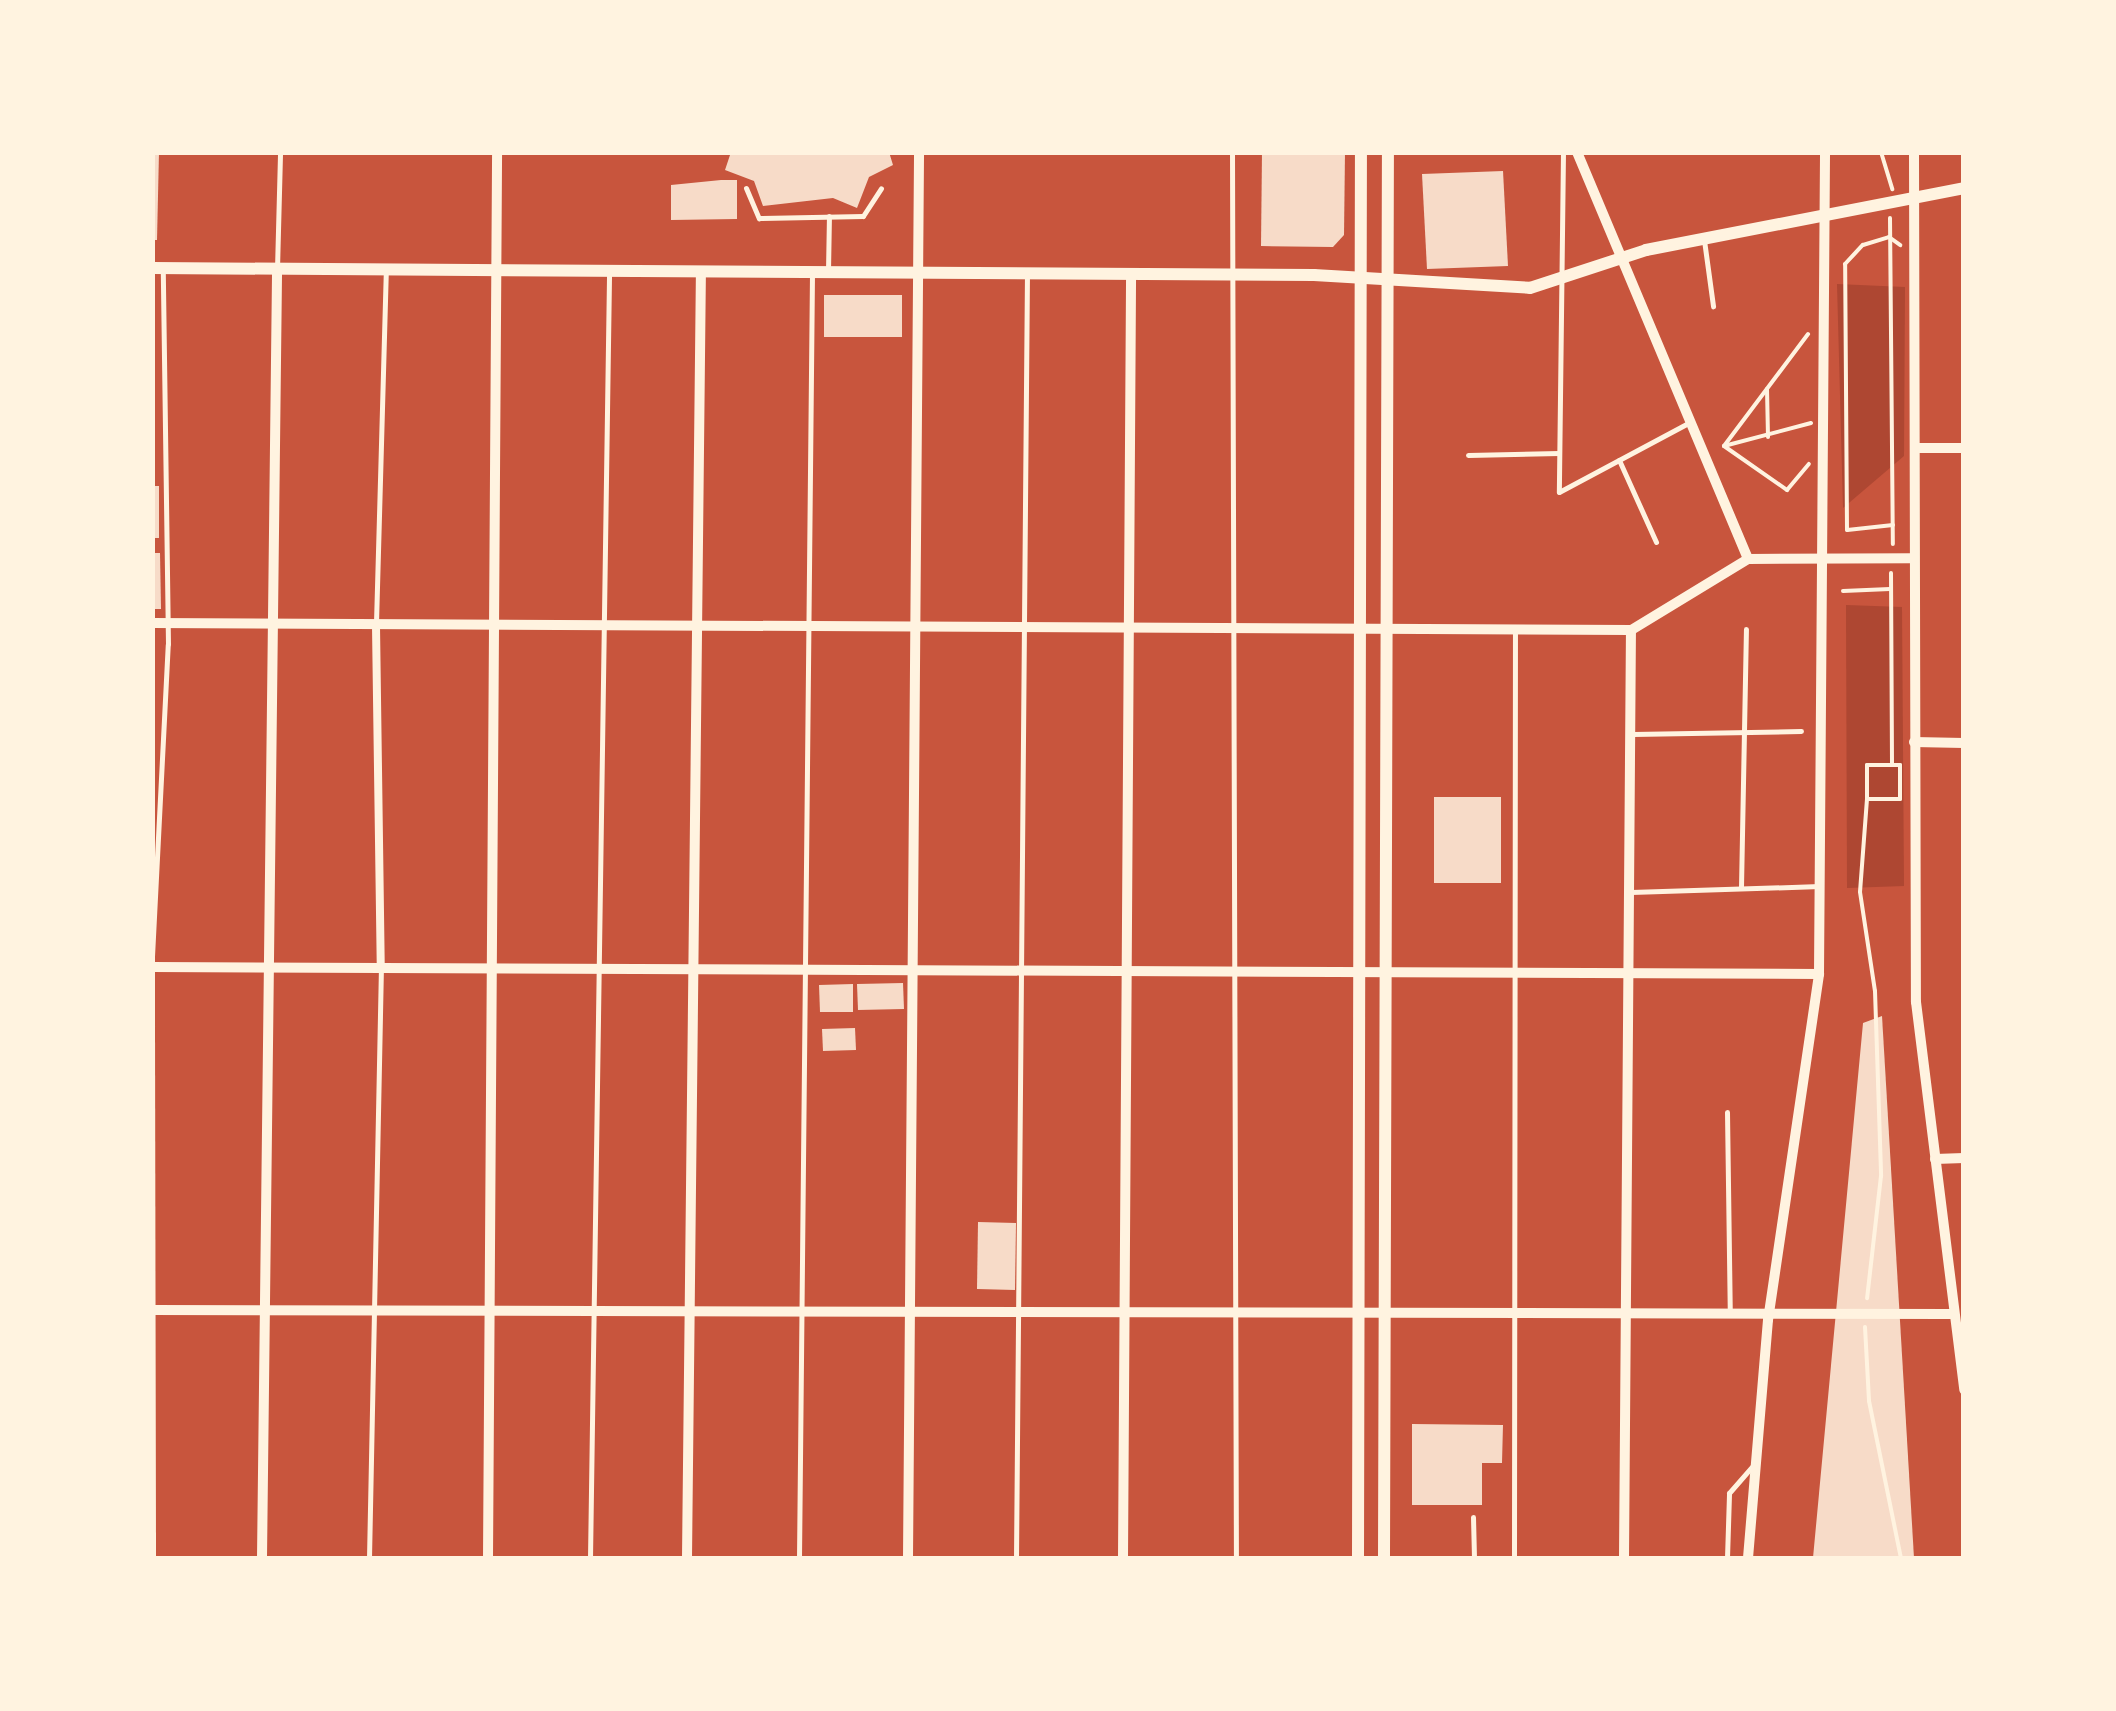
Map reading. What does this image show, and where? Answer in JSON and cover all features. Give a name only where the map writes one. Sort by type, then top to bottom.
[{"type":"street","points":[[488,1558],[497,152]]},
{"type":"street","points":[[908,1558],[919,152]]},
{"type":"street","points":[[1358,1558],[1361,152]]},
{"type":"street","points":[[1384,1558],[1388,152]]},
{"type":"street","points":[[1577,152],[1748,559]]},
{"type":"street","points":[[1748,1558],[1768,1320],[1819,974],[1828,217],[1825,152]]},
{"type":"street","points":[[1914,152],[1916,1002],[1964,1390]]},
{"type":"street","points":[[158,269],[828,270],[1234,276],[1530,288],[1620,258],[1964,188]]},
{"type":"street","points":[[262,1558],[277,269]]},
{"type":"street","points":[[687,1558],[701,272]]},
{"type":"street","points":[[1123,1558],[1132,628],[1131,275]]},
{"type":"street","points":[[1916,448],[1964,448]]},
{"type":"street","points":[[152,623],[1631,630],[1748,559],[1912,558]]},
{"type":"street","points":[[376,626],[380,965]]},
{"type":"street","points":[[1624,1558],[1631,630]]},
{"type":"street","points":[[1914,742],[1964,743]]},
{"type":"street","points":[[152,968],[266,964],[1628,976],[1819,974]]},
{"type":"street","points":[[1935,1159],[1964,1158]]},
{"type":"street","points":[[154,1310],[1768,1320],[1954,1314]]},
{"type":"lane","points":[[277,269],[280,152]]},
{"type":"lane","points":[[1232,152],[1240,630],[1235,970],[1239,1316],[1236,1558]]},
{"type":"lane","points":[[1563,152],[1555,278],[1559,492],[1688,423]]},
{"type":"lane","points":[[746,188],[759,218],[864,216],[882,188]]},
{"type":"lane","points":[[828,270],[830,216]]},
{"type":"lane","points":[[1704,240],[1712,306]]},
{"type":"lane","points":[[376,626],[386,268]]},
{"type":"lane","points":[[152,956],[168,623],[158,269]]},
{"type":"lane","points":[[590,1558],[604,966],[598,627],[609,270]]},
{"type":"lane","points":[[798,1558],[807,1314],[812,271]]},
{"type":"lane","points":[[1016,1558],[1023,969],[1020,627],[1027,275]]},
{"type":"lane","points":[[1468,455],[1558,453]]},
{"type":"lane","points":[[1619,460],[1656,542]]},
{"type":"lane","points":[[1740,887],[1746,629]]},
{"type":"lane","points":[[1514,1558],[1515,630]]},
{"type":"lane","points":[[1632,734],[1802,731]]},
{"type":"lane","points":[[1630,892],[1823,886]]},
{"type":"lane","points":[[369,1558],[377,1311],[380,965]]},
{"type":"lane","points":[[152,1026],[154,1558]]},
{"type":"lane","points":[[1727,1112],[1730,1318]]},
{"type":"lane","points":[[1728,1558],[1729,1493],[1753,1465]]},
{"type":"lane","points":[[1473,1517],[1474,1558]]},
{"type":"path","points":[[1881,152],[1880,165],[1892,169]]},
{"type":"path","points":[[1889,238],[1904,248]]},
{"type":"path","points":[[1889,238],[1893,541]]},
{"type":"path","points":[[1889,238],[1845,264],[1846,530],[1893,525]]},
{"type":"path","points":[[1724,446],[1815,324]]},
{"type":"path","points":[[1767,389],[1768,437]]},
{"type":"path","points":[[1724,446],[1813,422]]},
{"type":"path","points":[[1724,446],[1787,490],[1813,460]]},
{"type":"path","points":[[1843,592],[1890,589],[1892,765]]},
{"type":"path","points":[[1866,799],[1900,799],[1900,765],[1867,765],[1860,892],[1875,991],[1881,1176],[1864,1343],[1901,1558]]},
{"type":"shaded area","points":[[1837,284],[1905,287],[1904,456],[1843,508]]},
{"type":"shaded area","points":[[1846,605],[1902,607],[1904,886],[1847,888]]},
{"type":"building","points":[[152,152],[159,152],[157,240],[152,240]]},
{"type":"building","points":[[731,152],[889,152],[893,165],[869,177],[857,208],[833,198],[763,206],[754,181],[725,170]]},
{"type":"building","points":[[1262,152],[1345,152],[1344,235],[1333,247],[1261,246]]},
{"type":"building","points":[[1503,171],[1508,266],[1427,269],[1422,174]]},
{"type":"building","points":[[737,180],[737,219],[671,220],[671,185]]},
{"type":"building","points":[[824,295],[902,295],[902,337],[824,337]]},
{"type":"building","points":[[152,486],[159,486],[159,538],[152,538]]},
{"type":"building","points":[[152,553],[160,553],[161,609],[152,609]]},
{"type":"building","points":[[1434,797],[1501,797],[1501,883],[1434,883]]},
{"type":"building","points":[[903,983],[904,1009],[858,1010],[857,984]]},
{"type":"building","points":[[853,984],[853,1012],[820,1012],[819,985]]},
{"type":"building","points":[[1882,1016],[1914,1558],[1813,1558],[1863,1023]]},
{"type":"building","points":[[855,1028],[856,1050],[823,1051],[822,1029]]},
{"type":"building","points":[[978,1222],[1016,1223],[1015,1290],[977,1289]]},
{"type":"building","points":[[1412,1424],[1503,1425],[1502,1463],[1482,1463],[1482,1505],[1412,1505]]}]
